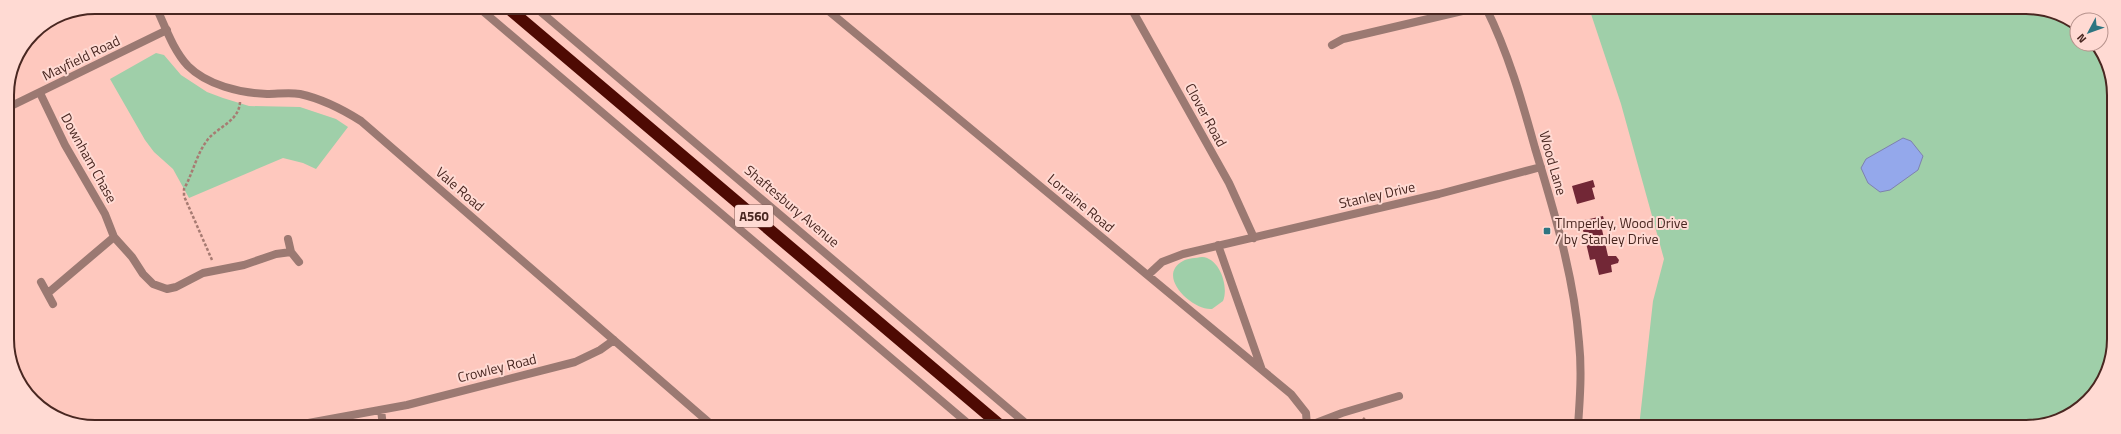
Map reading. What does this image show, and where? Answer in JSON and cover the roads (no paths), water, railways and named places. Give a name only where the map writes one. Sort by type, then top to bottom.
[{"type":"highway","name":"A560","points":[[515,14],[994,420]]},
{"type":"street","name":"Vale Road","points":[[159,14],[180,55],[188,66],[217,83],[240,90],[267,94],[300,94],[334,105],[357,118],[706,420]]},
{"type":"street","points":[[486,14],[964,420]]},
{"type":"street","name":"Shaftesbury Avenue","points":[[543,14],[1022,420]]},
{"type":"street","name":"Lorraine Road","points":[[832,14],[1263,371],[1298,401],[1306,413],[1307,420]]},
{"type":"street","name":"Clover Road","points":[[1134,14],[1229,183],[1254,238]]},
{"type":"street","points":[[1332,45],[1343,39],[1449,14]]},
{"type":"street","name":"Wood Lane","points":[[1489,14],[1517,87],[1555,216],[1575,309],[1581,370],[1578,420]]},
{"type":"street","name":"Mayfield Road","points":[[14,105],[167,30]]},
{"type":"street","name":"Downham Chase","points":[[40,92],[72,158],[105,214],[114,237],[132,257],[148,280],[162,288],[176,287],[203,273],[244,265],[276,254],[292,252]]},
{"type":"street","name":"Stanley Drive","points":[[1148,275],[1156,266],[1171,258],[1439,194],[1541,167]]},
{"type":"street","points":[[48,293],[114,237]]},
{"type":"street","points":[[288,239],[292,252],[298,262]]},
{"type":"street","points":[[1218,246],[1263,371]]},
{"type":"street","points":[[41,282],[53,304]]},
{"type":"street","name":"Crowley Road","points":[[325,420],[381,410],[575,362],[600,350],[614,340]]},
{"type":"street","points":[[1323,420],[1399,396]]},
{"type":"street","points":[[381,410],[382,420]]},
{"type":"water","points":[[1903,138],[1911,141],[1923,156],[1918,170],[1890,190],[1880,192],[1868,183],[1861,168],[1866,159]]},
{"type":"place","name":"TImperley, Wood Drive / by Stanley Drive","points":[[1547,231]]}]
